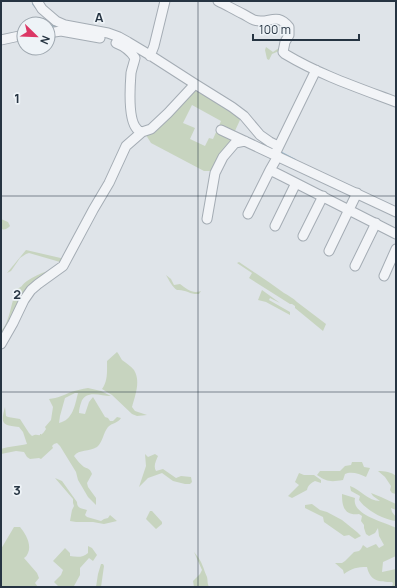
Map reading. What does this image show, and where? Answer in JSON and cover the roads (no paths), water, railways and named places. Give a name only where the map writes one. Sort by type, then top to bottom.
[{"type":"street","points":[[37,1],[48,15],[65,25],[108,33],[118,37],[232,107],[244,116],[260,135],[270,142],[277,152]]},
{"type":"street","points":[[150,56],[154,46],[165,1]]},
{"type":"street","points":[[218,1],[255,20],[263,21],[276,19],[282,21],[289,27],[289,35],[285,42],[283,52],[290,57],[353,86],[396,102]]},
{"type":"street","points":[[56,31],[109,40],[123,46],[132,53],[135,58],[131,71],[130,92],[132,118],[134,125],[142,132]]},
{"type":"street","points":[[1,40],[16,37]]},
{"type":"street","points":[[248,214],[316,70]]},
{"type":"street","points":[[1,344],[14,324],[24,300],[31,290],[63,266],[89,216],[109,183],[126,146],[142,132],[152,128],[168,113],[194,84]]},
{"type":"street","points":[[221,130],[245,141],[277,152],[396,212]]},
{"type":"street","points":[[207,219],[215,173],[223,157],[235,143],[245,141]]},
{"type":"street","points":[[270,170],[396,234]]},
{"type":"street","points":[[275,226],[296,183]]},
{"type":"street","points":[[329,251],[357,193]]},
{"type":"street","points":[[303,236],[323,196]]},
{"type":"street","points":[[355,266],[376,223]]},
{"type":"street","points":[[384,276],[396,249]]},
{"type":"waterway","points":[[33,1],[33,4],[37,9]]},
{"type":"waterway","points":[[261,141],[272,149]]},
{"type":"waterway","points":[[280,152],[295,160]]}]
